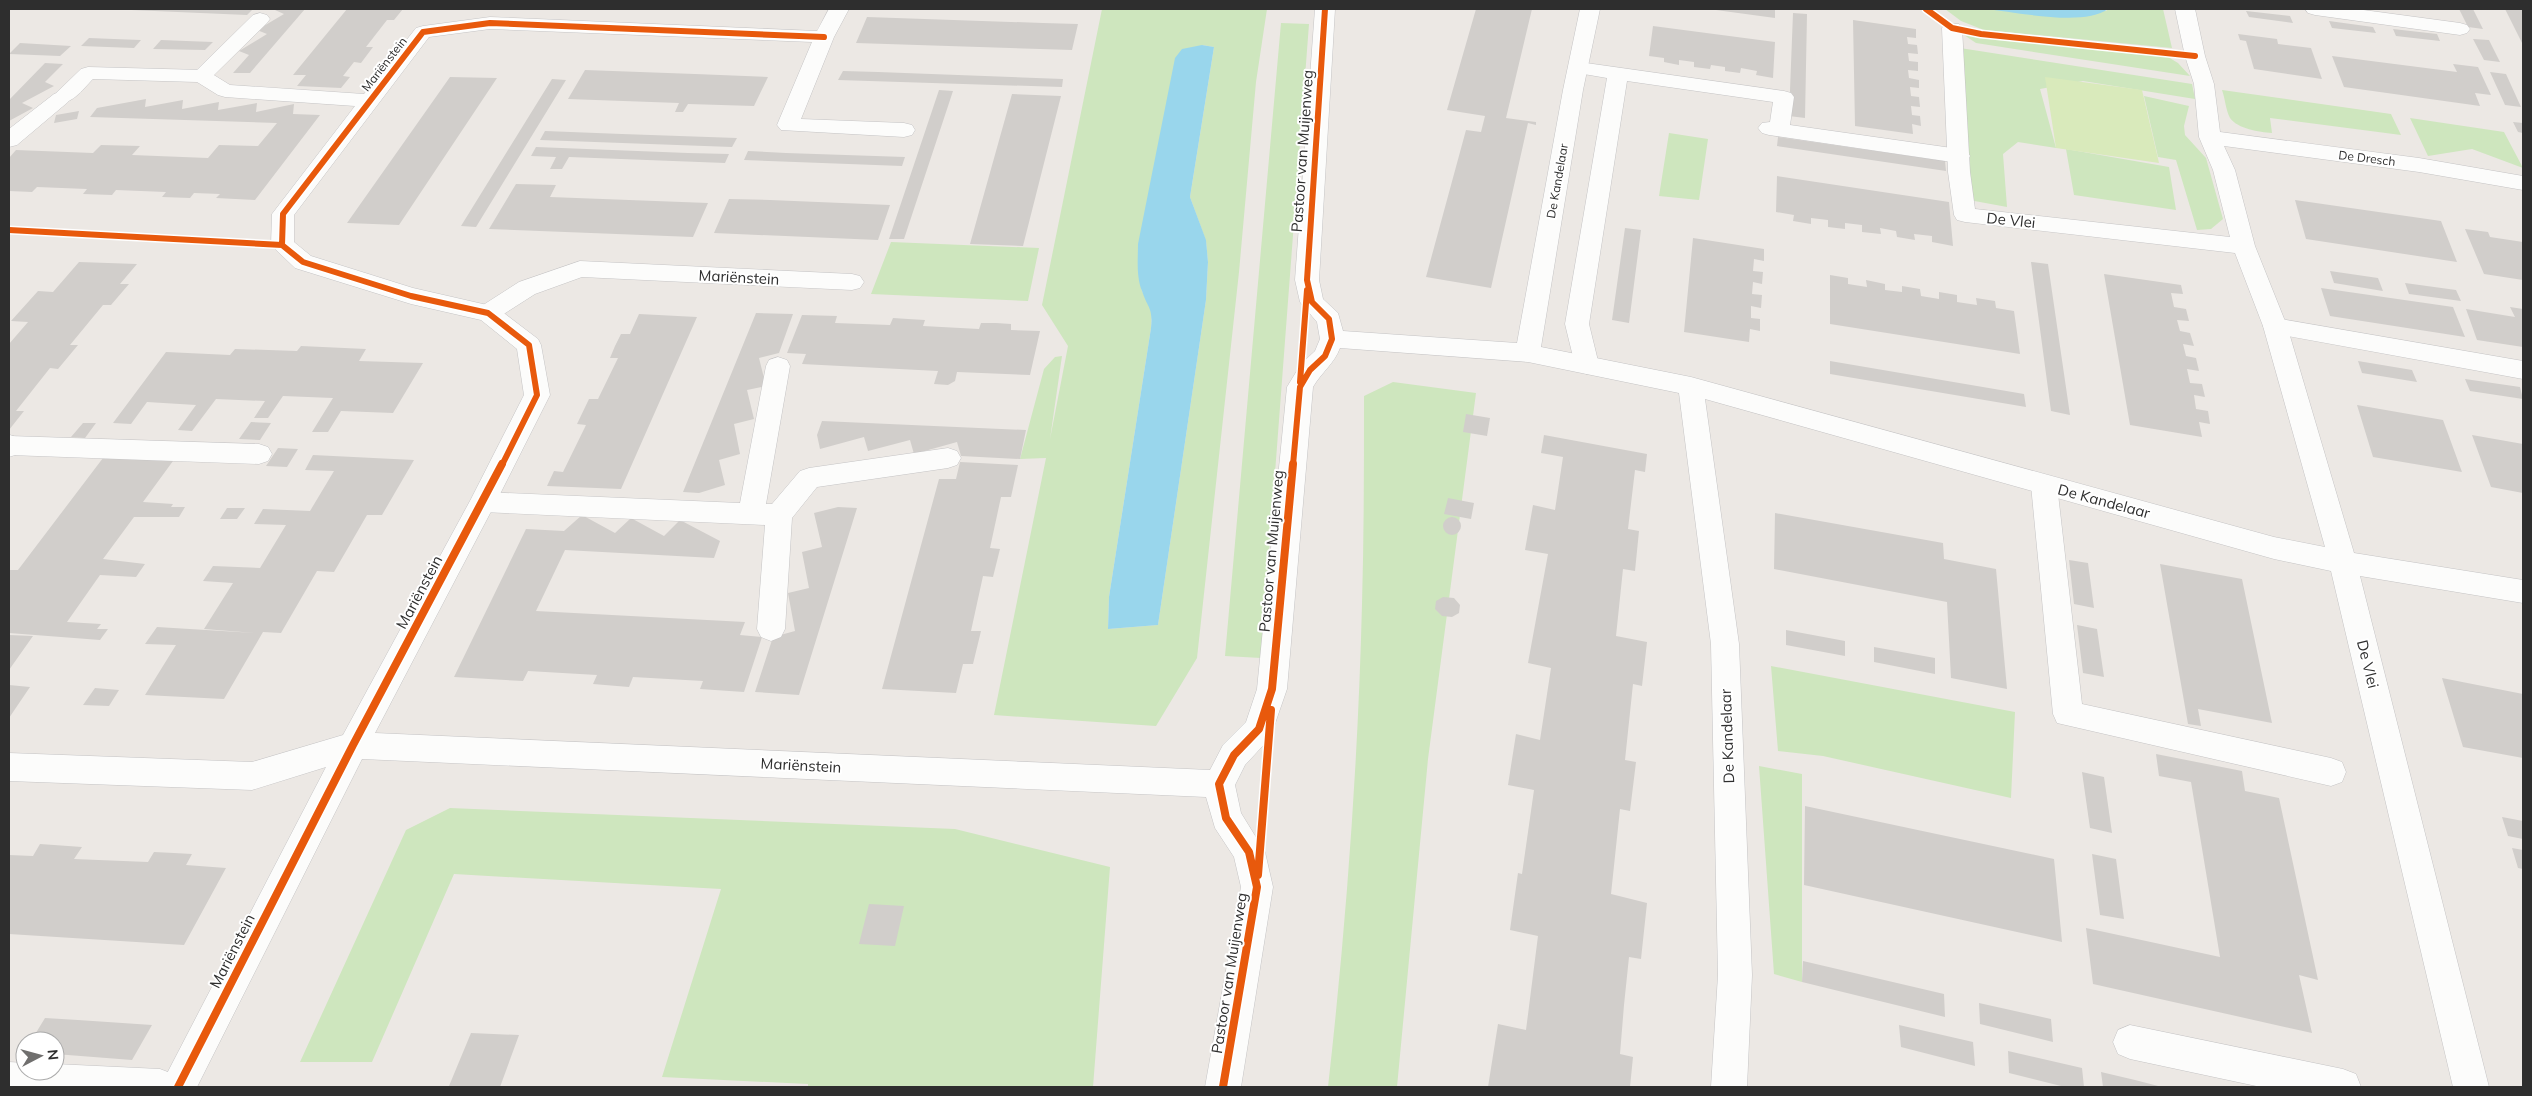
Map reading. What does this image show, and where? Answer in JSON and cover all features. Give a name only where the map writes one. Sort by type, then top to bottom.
[{"type":"street","points":[[838,9],[824,37],[788,126],[904,130]]},
{"type":"street","name":"Pastoor van Muijenweg","points":[[1223,1087],[1257,887],[1249,852],[1226,818],[1218,784],[1234,756],[1260,729],[1272,689],[1300,387],[1310,370],[1325,356],[1332,339],[1329,319],[1312,302],[1307,280],[1325,9]]},
{"type":"street","name":"De Kandelaar","points":[[1528,354],[1573,90],[1590,9]]},
{"type":"street","name":"De Vlei","points":[[2185,9],[2195,56],[2204,84],[2210,137],[2224,170],[2244,246],[2275,326],[2343,562],[2471,1087]]},
{"type":"street","points":[[2314,9],[2460,29]]},
{"type":"street","points":[[9,140],[61,98],[88,73],[202,76],[260,19]]},
{"type":"street","name":"Mariënstein","points":[[178,1087],[353,745],[483,502],[537,395],[529,345],[488,313],[412,296],[303,262],[282,245],[283,214],[423,32],[490,23],[824,37]]},
{"type":"street","name":"De Vlei","points":[[1952,28],[1959,156],[1965,215],[2244,246]]},
{"type":"street","points":[[1579,68],[1784,97],[1774,129],[1959,156]]},
{"type":"street","points":[[1587,365],[1577,324],[1618,74]]},
{"type":"street","name":"Mariënstein","points":[[202,76],[225,92],[370,101]]},
{"type":"street","name":"De Dresch","points":[[2210,137],[2419,164],[2523,183]]},
{"type":"street","name":"Mariënstein","points":[[488,313],[527,288],[580,269],[852,282]]},
{"type":"street","points":[[2275,326],[2523,370]]},
{"type":"street","name":"De Kandelaar","points":[[1332,339],[1528,354],[1691,386],[2274,548],[2343,562],[2523,591]]},
{"type":"street","points":[[751,514],[778,366]]},
{"type":"street","name":"De Kandelaar","points":[[1691,386],[1725,644],[1735,975],[1729,1087]]},
{"type":"street","points":[[10,446],[259,454]]},
{"type":"street","points":[[771,629],[779,515],[809,478],[948,458]]},
{"type":"street","points":[[2044,485],[2068,714],[2331,772]]},
{"type":"street","points":[[483,502],[779,515]]},
{"type":"street","name":"Mariënstein","points":[[9,767],[252,776],[353,745],[1218,784]]},
{"type":"street","points":[[2130,1042],[2342,1087]]},
{"type":"street","points":[[9,1080],[160,1087]]},
{"type":"green space","points":[[1102,9],[1267,9],[1256,82],[1239,272],[1197,658],[1156,726],[994,715],[1046,458],[1020,459],[1044,369],[1055,357],[1062,356],[1050,439],[1068,346],[1042,305]],"holes":[[[1202,45],[1214,47],[1190,197],[1206,241],[1208,262],[1206,300],[1158,625],[1108,629],[1109,597],[1151,328],[1152,311],[1142,291],[1138,268]]]},
{"type":"green space","points":[[1945,9],[2106,11],[2108,9],[2163,9],[2172,48],[1984,30],[1961,21]]},
{"type":"green space","points":[[1281,23],[1309,24],[1261,658],[1225,656]]},
{"type":"green space","points":[[1964,35],[2168,57],[2178,63],[2190,76],[1976,43]]},
{"type":"green space","points":[[1960,48],[2192,84],[2195,99],[2083,81],[2040,89],[2056,148],[2018,142],[2003,154],[2007,207],[1969,200]]},
{"type":"green space","points":[[2045,77],[2142,90],[2159,163],[2056,148]]},
{"type":"green space","points":[[2222,90],[2391,114],[2401,135],[2270,118],[2272,133],[2249,129],[2238,125],[2230,118]]},
{"type":"green space","points":[[2144,96],[2189,106],[2184,126],[2185,135],[2206,158],[2223,219],[2211,229],[2197,230],[2176,160],[2158,157]]},
{"type":"green space","points":[[2410,118],[2504,132],[2523,168],[2472,149],[2428,156]]},
{"type":"green space","points":[[1669,133],[1708,139],[1699,200],[1659,196]]},
{"type":"green space","points":[[2066,149],[2169,167],[2176,210],[2074,195]]},
{"type":"green space","points":[[891,242],[1039,248],[1028,301],[871,294]]},
{"type":"green space","points":[[1393,382],[1476,393],[1428,759],[1397,1087],[1328,1087],[1346,906],[1358,725],[1363,578],[1364,396]]},
{"type":"green space","points":[[1771,666],[2015,712],[2011,798],[1823,756],[1778,751]]},
{"type":"green space","points":[[1759,766],[1802,774],[1802,982],[1774,974]]},
{"type":"green space","points":[[450,808],[955,829],[1110,867],[1093,1087],[808,1087],[808,1084],[662,1077],[721,889],[454,874],[372,1062],[300,1062],[406,830]]},
{"type":"water","points":[[1986,9],[2108,9],[2097,14],[2067,18]]},
{"type":"water","points":[[1202,45],[1214,47],[1190,197],[1206,240],[1208,262],[1206,300],[1158,625],[1108,629],[1109,597],[1151,328],[1151,312],[1139,279],[1138,244],[1175,58],[1182,49]]},
{"type":"building","points":[[108,9],[253,9],[247,15]]},
{"type":"building","points":[[276,9],[305,9],[250,73],[233,73],[249,55],[239,51],[267,34],[257,30],[284,14]]},
{"type":"building","points":[[347,9],[403,9],[394,20],[387,20],[366,47],[373,47],[361,63],[354,62],[343,76],[350,77],[341,88],[297,86],[306,75],[293,75]]},
{"type":"building","points":[[1476,9],[1532,9],[1506,118],[1536,122],[1536,125],[1528,123],[1491,288],[1426,277],[1466,130],[1481,132],[1485,116],[1447,110]]},
{"type":"building","points":[[2459,9],[2473,9],[2483,29],[2468,27]]},
{"type":"building","points":[[2505,9],[2523,9],[2523,45]]},
{"type":"building","points":[[1716,10],[1775,10],[1775,18]]},
{"type":"building","points":[[2246,11],[2290,16],[2293,23],[2249,17]]},
{"type":"building","points":[[1793,13],[1807,14],[1805,118],[1789,116]]},
{"type":"building","points":[[867,17],[1078,24],[1072,50],[856,43]]},
{"type":"building","points":[[1853,20],[1916,29],[1916,38],[1907,37],[1908,44],[1917,45],[1918,54],[1908,53],[1909,61],[1918,62],[1918,71],[1908,70],[1909,78],[1919,80],[1919,88],[1910,87],[1911,96],[1919,97],[1920,107],[1911,106],[1912,115],[1920,116],[1921,126],[1912,124],[1913,134],[1855,126]]},
{"type":"building","points":[[2329,21],[2373,27],[2376,33],[2332,28]]},
{"type":"building","points":[[1653,26],[1775,42],[1773,78],[1756,75],[1757,71],[1741,68],[1740,73],[1725,71],[1725,67],[1711,65],[1710,69],[1694,67],[1694,62],[1679,60],[1679,65],[1664,62],[1664,58],[1649,56]]},
{"type":"building","points":[[2393,29],[2437,34],[2440,41],[2396,36]]},
{"type":"building","points":[[2238,34],[2277,39],[2278,44],[2311,48],[2322,79],[2254,69],[2246,41],[2240,40]]},
{"type":"building","points":[[89,38],[141,40],[134,48],[81,46]]},
{"type":"building","points":[[2473,39],[2489,40],[2500,62],[2484,60]]},
{"type":"building","points":[[161,40],[213,42],[205,50],[153,49]]},
{"type":"building","points":[[20,43],[71,46],[60,56],[9,54]]},
{"type":"building","points":[[2332,56],[2457,72],[2453,64],[2478,67],[2491,95],[2475,93],[2480,106],[2344,87]]},
{"type":"building","points":[[45,63],[63,64],[45,82],[54,86],[22,103],[33,108],[9,121],[9,100]]},
{"type":"building","points":[[585,70],[768,77],[754,106],[688,104],[683,112],[675,112],[679,103],[568,99]]},
{"type":"building","points":[[843,71],[1063,79],[1062,87],[838,80]]},
{"type":"building","points":[[2490,72],[2506,74],[2521,107],[2505,105]]},
{"type":"building","points":[[450,77],[497,78],[399,225],[347,223]]},
{"type":"building","points":[[552,79],[566,80],[476,227],[461,226]]},
{"type":"building","points":[[939,90],[953,91],[904,239],[889,239]]},
{"type":"building","points":[[1012,94],[1061,96],[1023,246],[970,244]]},
{"type":"building","points":[[146,99],[145,107],[183,100],[182,109],[219,102],[218,110],[257,103],[256,112],[294,104],[293,114],[320,115],[255,200],[216,198],[220,194],[194,193],[190,198],[162,197],[166,192],[116,190],[112,195],[83,194],[87,189],[37,187],[32,192],[9,191],[9,158],[16,150],[93,153],[101,145],[140,146],[132,155],[208,158],[219,145],[258,146],[277,123],[90,117],[97,108]]},
{"type":"building","points":[[79,111],[77,119],[54,123],[56,115]]},
{"type":"building","points":[[2513,122],[2523,123],[2523,133],[2518,132]]},
{"type":"building","points":[[545,131],[737,138],[732,147],[540,140]]},
{"type":"building","points":[[1778,137],[1945,161],[1946,171],[1777,146]]},
{"type":"building","points":[[536,147],[729,154],[725,163],[569,157],[562,169],[550,169],[556,157],[531,156]]},
{"type":"building","points":[[748,151],[905,157],[902,166],[744,160]]},
{"type":"building","points":[[1777,176],[1949,202],[1953,246],[1932,242],[1932,236],[1914,234],[1915,240],[1897,237],[1896,231],[1880,228],[1881,234],[1862,232],[1862,225],[1845,223],[1845,229],[1828,227],[1828,220],[1811,218],[1811,224],[1793,221],[1794,215],[1776,212]]},
{"type":"building","points":[[516,184],[556,185],[550,197],[708,203],[693,237],[489,229]]},
{"type":"building","points":[[729,199],[890,205],[878,240],[714,233]]},
{"type":"building","points":[[2295,200],[2441,221],[2457,262],[2306,239]]},
{"type":"building","points":[[1625,228],[1641,230],[1629,323],[1612,320]]},
{"type":"building","points":[[2465,229],[2488,232],[2490,237],[2523,242],[2523,280],[2484,274]]},
{"type":"building","points":[[1693,238],[1764,249],[1764,261],[1754,259],[1753,271],[1763,272],[1762,284],[1753,282],[1752,294],[1762,295],[1761,308],[1751,306],[1751,318],[1760,319],[1760,331],[1750,329],[1749,342],[1684,332]]},
{"type":"building","points":[[79,262],[137,264],[120,284],[129,284],[111,305],[103,305],[70,345],[78,345],[58,369],[50,368],[16,411],[24,411],[9,430],[9,344],[28,322],[11,321],[38,291],[53,292]]},
{"type":"building","points":[[2031,262],[2048,264],[2070,415],[2051,411]]},
{"type":"building","points":[[2330,271],[2378,278],[2383,291],[2334,283]]},
{"type":"building","points":[[2104,274],[2181,285],[2183,294],[2171,293],[2174,307],[2186,309],[2189,321],[2177,320],[2180,331],[2190,333],[2194,346],[2183,344],[2186,356],[2196,358],[2199,371],[2187,369],[2190,383],[2202,384],[2205,397],[2194,395],[2196,409],[2208,411],[2210,424],[2199,422],[2202,437],[2130,425]]},
{"type":"building","points":[[1830,275],[1848,278],[1848,284],[1867,287],[1866,280],[1885,284],[1885,290],[1902,292],[1902,286],[1920,289],[1921,296],[1939,299],[1939,292],[1957,295],[1957,302],[1977,305],[1976,298],[1995,301],[1996,308],[2014,311],[2020,354],[1830,324]]},
{"type":"building","points":[[2405,283],[2456,290],[2461,301],[2409,294]]},
{"type":"building","points":[[2321,288],[2453,307],[2465,337],[2330,316]]},
{"type":"building","points":[[2510,307],[2523,309],[2523,347],[2477,340],[2466,309],[2515,317]]},
{"type":"building","points":[[756,313],[793,314],[779,353],[759,358],[766,386],[747,390],[754,419],[734,424],[740,454],[719,460],[725,485],[699,493],[683,492]]},
{"type":"building","points":[[639,314],[697,317],[621,489],[547,486],[554,471],[563,472],[586,425],[577,424],[589,399],[598,399],[618,358],[610,358],[615,346],[621,334],[630,334]]},
{"type":"building","points":[[802,315],[837,316],[835,323],[890,325],[893,318],[925,320],[923,326],[979,329],[981,323],[996,323],[1011,324],[1011,330],[1040,331],[1030,375],[957,372],[955,381],[948,385],[934,384],[938,371],[802,364],[806,354],[787,353]]},
{"type":"building","points":[[301,346],[366,349],[359,361],[423,363],[393,413],[341,411],[328,432],[312,432],[333,398],[283,396],[268,418],[254,418],[265,401],[216,399],[192,431],[178,430],[196,405],[147,402],[131,424],[113,423],[166,352],[230,355],[235,349],[297,351]]},
{"type":"building","points":[[1830,361],[2024,394],[2026,407],[1830,374]]},
{"type":"building","points":[[2358,361],[2412,370],[2417,382],[2362,373]]},
{"type":"building","points":[[2465,379],[2520,387],[2523,399],[2470,391]]},
{"type":"building","points":[[2357,405],[2443,420],[2462,472],[2373,457]]},
{"type":"building","points":[[1466,414],[1490,418],[1487,436],[1463,432]]},
{"type":"building","points":[[822,421],[1026,430],[1020,459],[961,456],[957,442],[914,454],[910,440],[868,451],[864,437],[820,449],[817,435]]},
{"type":"building","points":[[251,422],[271,423],[260,440],[239,439]]},
{"type":"building","points":[[83,423],[96,423],[85,438],[71,437]]},
{"type":"building","points":[[1544,435],[1647,454],[1645,472],[1635,470],[1628,529],[1639,531],[1635,571],[1623,569],[1616,636],[1647,642],[1642,686],[1633,684],[1625,760],[1636,762],[1630,811],[1620,809],[1611,894],[1647,903],[1641,959],[1629,957],[1624,1005],[1620,1054],[1633,1057],[1630,1087],[1488,1087],[1498,1024],[1526,1030],[1538,936],[1510,930],[1518,873],[1522,874],[1534,790],[1508,785],[1516,734],[1540,740],[1551,668],[1528,663],[1548,554],[1525,550],[1533,505],[1555,510],[1563,457],[1541,453]]},
{"type":"building","points":[[2472,435],[2523,444],[2523,493],[2491,487]]},
{"type":"building","points":[[278,448],[298,449],[287,467],[266,466]]},
{"type":"building","points":[[313,455],[414,460],[382,515],[367,515],[334,572],[317,571],[281,633],[263,632],[224,699],[145,695],[176,645],[145,644],[157,627],[255,633],[204,629],[233,583],[203,581],[213,566],[260,568],[286,525],[254,524],[263,509],[310,511],[334,471],[305,470]]},
{"type":"building","points":[[103,458],[173,461],[143,502],[173,504],[171,507],[185,507],[179,517],[134,517],[103,559],[145,564],[136,577],[100,575],[67,622],[101,624],[97,629],[108,629],[100,640],[9,633],[9,570],[18,570]]},
{"type":"building","points":[[960,462],[1018,465],[1011,497],[1001,497],[990,548],[1000,549],[993,577],[983,576],[971,631],[981,631],[973,664],[963,664],[956,693],[882,689],[939,479],[956,479]]},
{"type":"building","points":[[1448,498],[1474,503],[1471,519],[1444,514]]},
{"type":"building","points":[[838,507],[857,508],[799,695],[755,692],[773,637],[795,631],[788,593],[809,588],[802,552],[822,547],[814,513]]},
{"type":"building","points":[[227,508],[245,508],[237,519],[220,519]]},
{"type":"building","points":[[1775,513],[1943,543],[1944,559],[1996,569],[2007,689],[1951,678],[1947,602],[1774,569]]},
{"type":"building","points":[[582,515],[615,533],[631,518],[664,536],[680,520],[720,541],[714,558],[565,550],[536,611],[745,622],[740,635],[762,637],[744,692],[700,689],[703,681],[633,677],[629,687],[593,684],[597,675],[528,671],[523,681],[454,677],[526,529],[564,531]]},
{"type":"building","points":[[1452,517],[1458,520],[1461,526],[1458,532],[1452,535],[1446,532],[1443,526],[1446,520]]},
{"type":"building","points":[[2069,560],[2088,563],[2094,608],[2074,604]]},
{"type":"building","points":[[2160,564],[2242,579],[2272,723],[2198,709],[2201,726],[2188,724]]},
{"type":"building","points":[[1443,597],[1454,598],[1460,605],[1459,613],[1452,617],[1442,616],[1435,609],[1436,601]]},
{"type":"building","points":[[2077,625],[2097,629],[2104,677],[2083,673]]},
{"type":"building","points":[[1786,630],[1845,641],[1845,656],[1786,645]]},
{"type":"building","points":[[9,635],[33,636],[9,670]]},
{"type":"building","points":[[1874,647],[1935,658],[1935,674],[1874,662]]},
{"type":"building","points":[[2442,678],[2523,694],[2523,758],[2463,747]]},
{"type":"building","points":[[9,685],[30,687],[9,718]]},
{"type":"building","points":[[95,688],[119,690],[109,706],[83,705]]},
{"type":"building","points":[[2156,754],[2242,771],[2245,791],[2279,798],[2318,980],[2299,975],[2312,1033],[2093,984],[2086,928],[2220,957],[2191,782],[2159,776]]},
{"type":"building","points":[[2082,772],[2104,777],[2112,833],[2090,828]]},
{"type":"building","points":[[1805,806],[2054,859],[2062,942],[1804,885]]},
{"type":"building","points":[[2502,817],[2523,821],[2523,839],[2508,836]]},
{"type":"building","points":[[40,844],[82,847],[74,859],[148,862],[154,852],[192,854],[186,865],[226,868],[184,945],[9,934],[9,855],[33,856]]},
{"type":"building","points":[[2512,848],[2523,850],[2523,869],[2518,868]]},
{"type":"building","points":[[2092,854],[2116,859],[2124,919],[2100,915]]},
{"type":"building","points":[[869,904],[904,906],[895,946],[859,944]]},
{"type":"building","points":[[1803,961],[1944,994],[1945,1017],[1802,982]]},
{"type":"building","points":[[1979,1003],[2051,1019],[2053,1042],[1980,1024]]},
{"type":"building","points":[[45,1018],[152,1025],[132,1060],[65,1055],[65,1031],[37,1031]]},
{"type":"building","points":[[1899,1025],[1973,1042],[1975,1066],[1901,1047]]},
{"type":"building","points":[[471,1033],[519,1035],[500,1087],[449,1086]]},
{"type":"building","points":[[2008,1051],[2082,1068],[2084,1087],[2065,1087],[2009,1073]]},
{"type":"building","points":[[2101,1072],[2135,1080],[2162,1087],[2103,1087]]},
{"type":"cycle path","points":[[1223,1087],[1257,887],[1249,852],[1226,818],[1219,784],[1234,755],[1259,729],[1272,689],[1300,387],[1310,370],[1325,356],[1332,339],[1329,319],[1312,302],[1307,280],[1325,9]]},
{"type":"cycle path","points":[[1926,9],[1952,28],[1981,34],[2195,56]]},
{"type":"cycle path","points":[[178,1087],[353,745],[483,502],[537,395],[529,345],[488,313],[411,296],[303,262],[282,245],[283,214],[423,32],[490,23],[824,37]]},
{"type":"cycle path","points":[[9,230],[282,245]]},
{"type":"cycle path","points":[[1300,382],[1307,290]]},
{"type":"cycle path","points":[[1258,875],[1271,710]]}]
